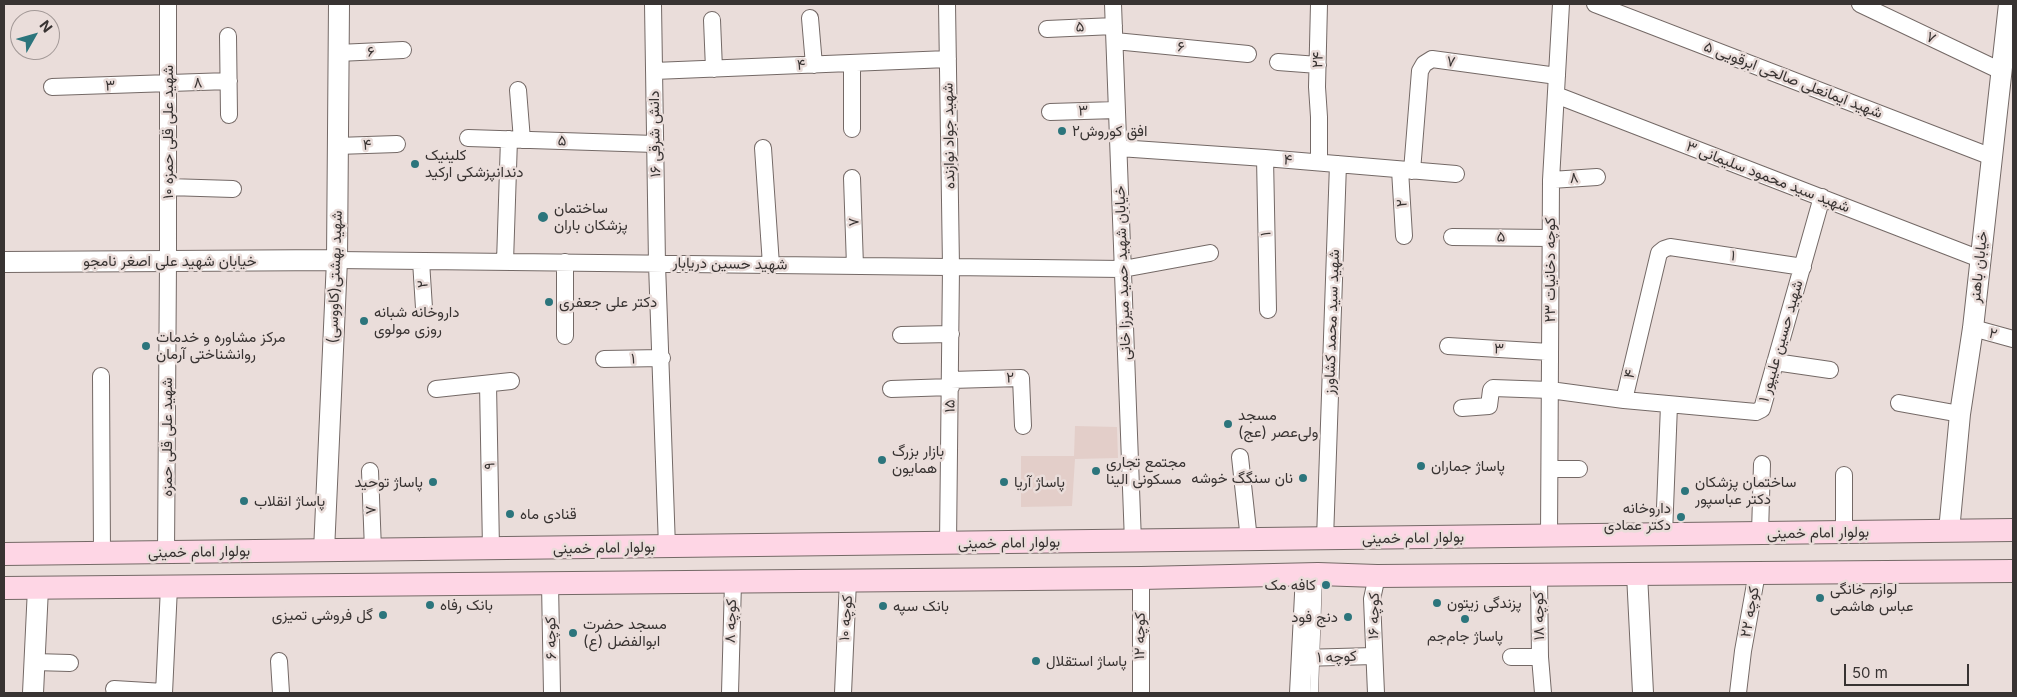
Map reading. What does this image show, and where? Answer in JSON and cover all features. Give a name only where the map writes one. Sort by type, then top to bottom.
[{"type":"main road","name":"بولوار امام خمینی","points":[[4,554],[2013,530]]},
{"type":"main road","points":[[4,588],[1141,578],[1312,574],[1377,576],[2013,571]]},
{"type":"street","name":"شهید علی قلی حمزه ۱۰","points":[[168,4],[168,261]]},
{"type":"street","name":"شهید بهشتی(کاووسی)","points":[[324,551],[337,260],[339,4]]},
{"type":"street","name":"دانش شرقی ۱۶","points":[[652,4],[667,547]]},
{"type":"street","name":"شهید جواد نوازنده","points":[[947,4],[951,267]]},
{"type":"street","name":"خیابان شهید حمید میرزا خانی","points":[[1114,4],[1133,542]]},
{"type":"street","name":"۲۴","points":[[1318,162],[1320,4]]},
{"type":"street","name":"کوچه دخانیات ۲۳","points":[[1549,536],[1551,180],[1561,4]]},
{"type":"street","name":"شهید ایمانعلی صالحی ابرقویی ۵","points":[[1595,4],[1992,157]]},
{"type":"street","name":"۷","points":[[1860,4],[2001,72]]},
{"type":"street","name":"خیابان باهنر","points":[[1949,531],[1960,414],[1973,328],[2001,72],[2009,42],[2009,4]]},
{"type":"street","points":[[810,18],[814,65]]},
{"type":"street","points":[[712,20],[714,69]]},
{"type":"street","name":"۵","points":[[1047,29],[1114,33]]},
{"type":"street","name":"۶","points":[[1114,33],[1248,54]]},
{"type":"street","points":[[228,36],[229,115]]},
{"type":"street","name":"۶","points":[[338,53],[403,50]]},
{"type":"street","name":"۴","points":[[654,71],[948,59]]},
{"type":"street","name":"۷","points":[[1406,170],[1420,71],[1424,64],[1432,59],[1557,76]]},
{"type":"street","points":[[1278,62],[1318,65]]},
{"type":"street","points":[[852,63],[852,129]]},
{"type":"street","name":"۸","points":[[168,84],[229,81]]},
{"type":"street","name":"۳","points":[[52,87],[168,84]]},
{"type":"street","points":[[506,262],[518,90]]},
{"type":"street","name":"شهید سید محمود سلیمانی ۳","points":[[1556,95],[1980,259]]},
{"type":"street","name":"۳","points":[[1050,112],[1117,110]]},
{"type":"street","name":"۵","points":[[468,138],[655,144]]},
{"type":"street","name":"۴","points":[[338,146],[397,144]]},
{"type":"street","points":[[762,148],[771,265]]},
{"type":"street","name":"۴","points":[[1119,148],[1456,174]]},
{"type":"street","name":"۱","points":[[1265,158],[1268,310]]},
{"type":"street","name":"شهید سید محمد کشاورز","points":[[1325,539],[1338,164]]},
{"type":"street","name":"۲","points":[[1404,236],[1406,170]]},
{"type":"street","name":"۸","points":[[1551,180],[1597,176]]},
{"type":"street","name":"۷","points":[[852,178],[855,266]]},
{"type":"street","points":[[168,187],[233,189]]},
{"type":"street","name":"شهید حسین علیپور ۱","points":[[1624,400],[1756,412],[1762,409],[1822,198]]},
{"type":"street","name":"۵","points":[[1452,237],[1550,238]]},
{"type":"street","name":"۱","points":[[1664,248],[1670,247],[1802,266]]},
{"type":"street","name":"۴","points":[[1550,390],[1624,400],[1659,253],[1664,248]]},
{"type":"street","points":[[1123,269],[1210,253]]},
{"type":"street","name":"شهید حسین دریابار","points":[[337,260],[1123,269]]},
{"type":"street","name":"خیابان شهید علی اصغر نامجو","points":[[4,262],[337,260]]},
{"type":"street","name":"شهید علی قلی حمزه","points":[[166,552],[168,261]]},
{"type":"street","name":"۲","points":[[421,261],[424,308]]},
{"type":"street","points":[[565,262],[565,336]]},
{"type":"street","name":"۱۵","points":[[948,544],[951,267]]},
{"type":"street","name":"۲","points":[[1973,328],[2013,339]]},
{"type":"street","points":[[901,335],[951,334]]},
{"type":"street","name":"۳","points":[[1448,346],[1550,352]]},
{"type":"street","name":"۱","points":[[604,359],[662,358]]},
{"type":"street","points":[[1775,362],[1830,370]]},
{"type":"street","points":[[101,376],[102,553]]},
{"type":"street","name":"۲","points":[[951,384],[1021,378],[1022,426]]},
{"type":"street","points":[[436,389],[511,382]]},
{"type":"street","name":"۹","points":[[488,384],[491,549]]},
{"type":"street","points":[[891,389],[951,384]]},
{"type":"street","points":[[1462,408],[1490,406],[1491,390],[1493,388],[1550,390]]},
{"type":"street","points":[[1899,403],[1960,414]]},
{"type":"street","points":[[1664,534],[1669,405]]},
{"type":"street","points":[[1240,457],[1249,540]]},
{"type":"street","points":[[1760,533],[1762,464]]},
{"type":"street","points":[[1550,469],[1579,469]]},
{"type":"street","name":"۷","points":[[370,471],[373,550]]},
{"type":"street","points":[[1844,475],[1844,532]]},
{"type":"street","name":"کوچه ۲۲","points":[[1738,693],[1743,651],[1757,573]]},
{"type":"street","points":[[1300,693],[1308,658],[1312,574]]},
{"type":"street","points":[[1637,574],[1642,693]]},
{"type":"street","name":"کوچه ۱۸","points":[[1539,575],[1540,657],[1543,693]]},
{"type":"street","name":"کوچه ۱۶","points":[[1376,693],[1372,599],[1377,576]]},
{"type":"street","name":"کوچه ۱۲","points":[[1141,578],[1141,693]]},
{"type":"street","name":"کوچه ۱۰","points":[[843,693],[848,581]]},
{"type":"street","name":"کوچه ۸","points":[[730,693],[733,582]]},
{"type":"street","name":"کوچه ۶","points":[[550,584],[552,693]]},
{"type":"street","points":[[114,689],[164,692],[169,587]]},
{"type":"street","points":[[33,693],[38,588]]},
{"type":"street","name":"کوچه ۱","points":[[1308,658],[1374,656]]},
{"type":"street","points":[[1511,657],[1540,657]]},
{"type":"street","points":[[279,661],[280,693]]},
{"type":"street","points":[[34,662],[70,663]]},
{"type":"lane","points":[[1308,658],[1314,693]]},
{"type":"shaded area","points":[[1075,426],[1117,427],[1118,458],[1075,459],[1072,506],[1021,507],[1021,456],[1074,456]]},
{"type":"place","name":"افق کوروش۲","points":[[1062,131]]},
{"type":"place","name":"کلینیک دندانپزشکی ارکید","points":[[415,164]]},
{"type":"place","name":"ساختمان پزشکان باران","points":[[543,217]]},
{"type":"place","name":"دکتر علی جعفری","points":[[549,302]]},
{"type":"place","name":"داروخانه شبانه روزی مولوی","points":[[364,321]]},
{"type":"place","name":"مرکز مشاوره و خدمات روانشناختی آرمان","points":[[146,346]]},
{"type":"place","name":"مسجد ولی‌عصر (عج)","points":[[1228,424]]},
{"type":"place","name":"بازار بزرگ همایون","points":[[882,460]]},
{"type":"place","name":"پاساژ جماران","points":[[1421,466]]},
{"type":"place","name":"مجتمع تجاری مسکونی الینا","points":[[1096,471]]},
{"type":"place","name":"نان سنگگ خوشه","points":[[1303,478]]},
{"type":"place","name":"پاساژ توحید","points":[[433,482]]},
{"type":"place","name":"پاساژ آریا","points":[[1004,482]]},
{"type":"place","name":"ساختمان پزشکان دکتر عباسپور","points":[[1685,491]]},
{"type":"place","name":"پاساژ انقلاب","points":[[244,501]]},
{"type":"place","name":"قنادی ماه","points":[[510,514]]},
{"type":"place","name":"داروخانه دکتر عمادی","points":[[1681,517]]},
{"type":"place","name":"کافه مک","points":[[1326,585]]},
{"type":"place","name":"لوازم خانگی عباس هاشمی","points":[[1820,598]]},
{"type":"place","name":"پزندگی زیتون","points":[[1437,603]]},
{"type":"place","name":"بانک رفاه","points":[[430,605]]},
{"type":"place","name":"بانک سپه","points":[[883,606]]},
{"type":"place","name":"گل فروشی تمیزی","points":[[383,615]]},
{"type":"place","name":"دنج فود","points":[[1348,617]]},
{"type":"place","name":"پاساژ جام‌جم","points":[[1465,619]]},
{"type":"place","name":"مسجد حضرت ابوالفضل (ع)","points":[[573,633]]},
{"type":"place","name":"پاساژ استقلال","points":[[1036,661]]}]
